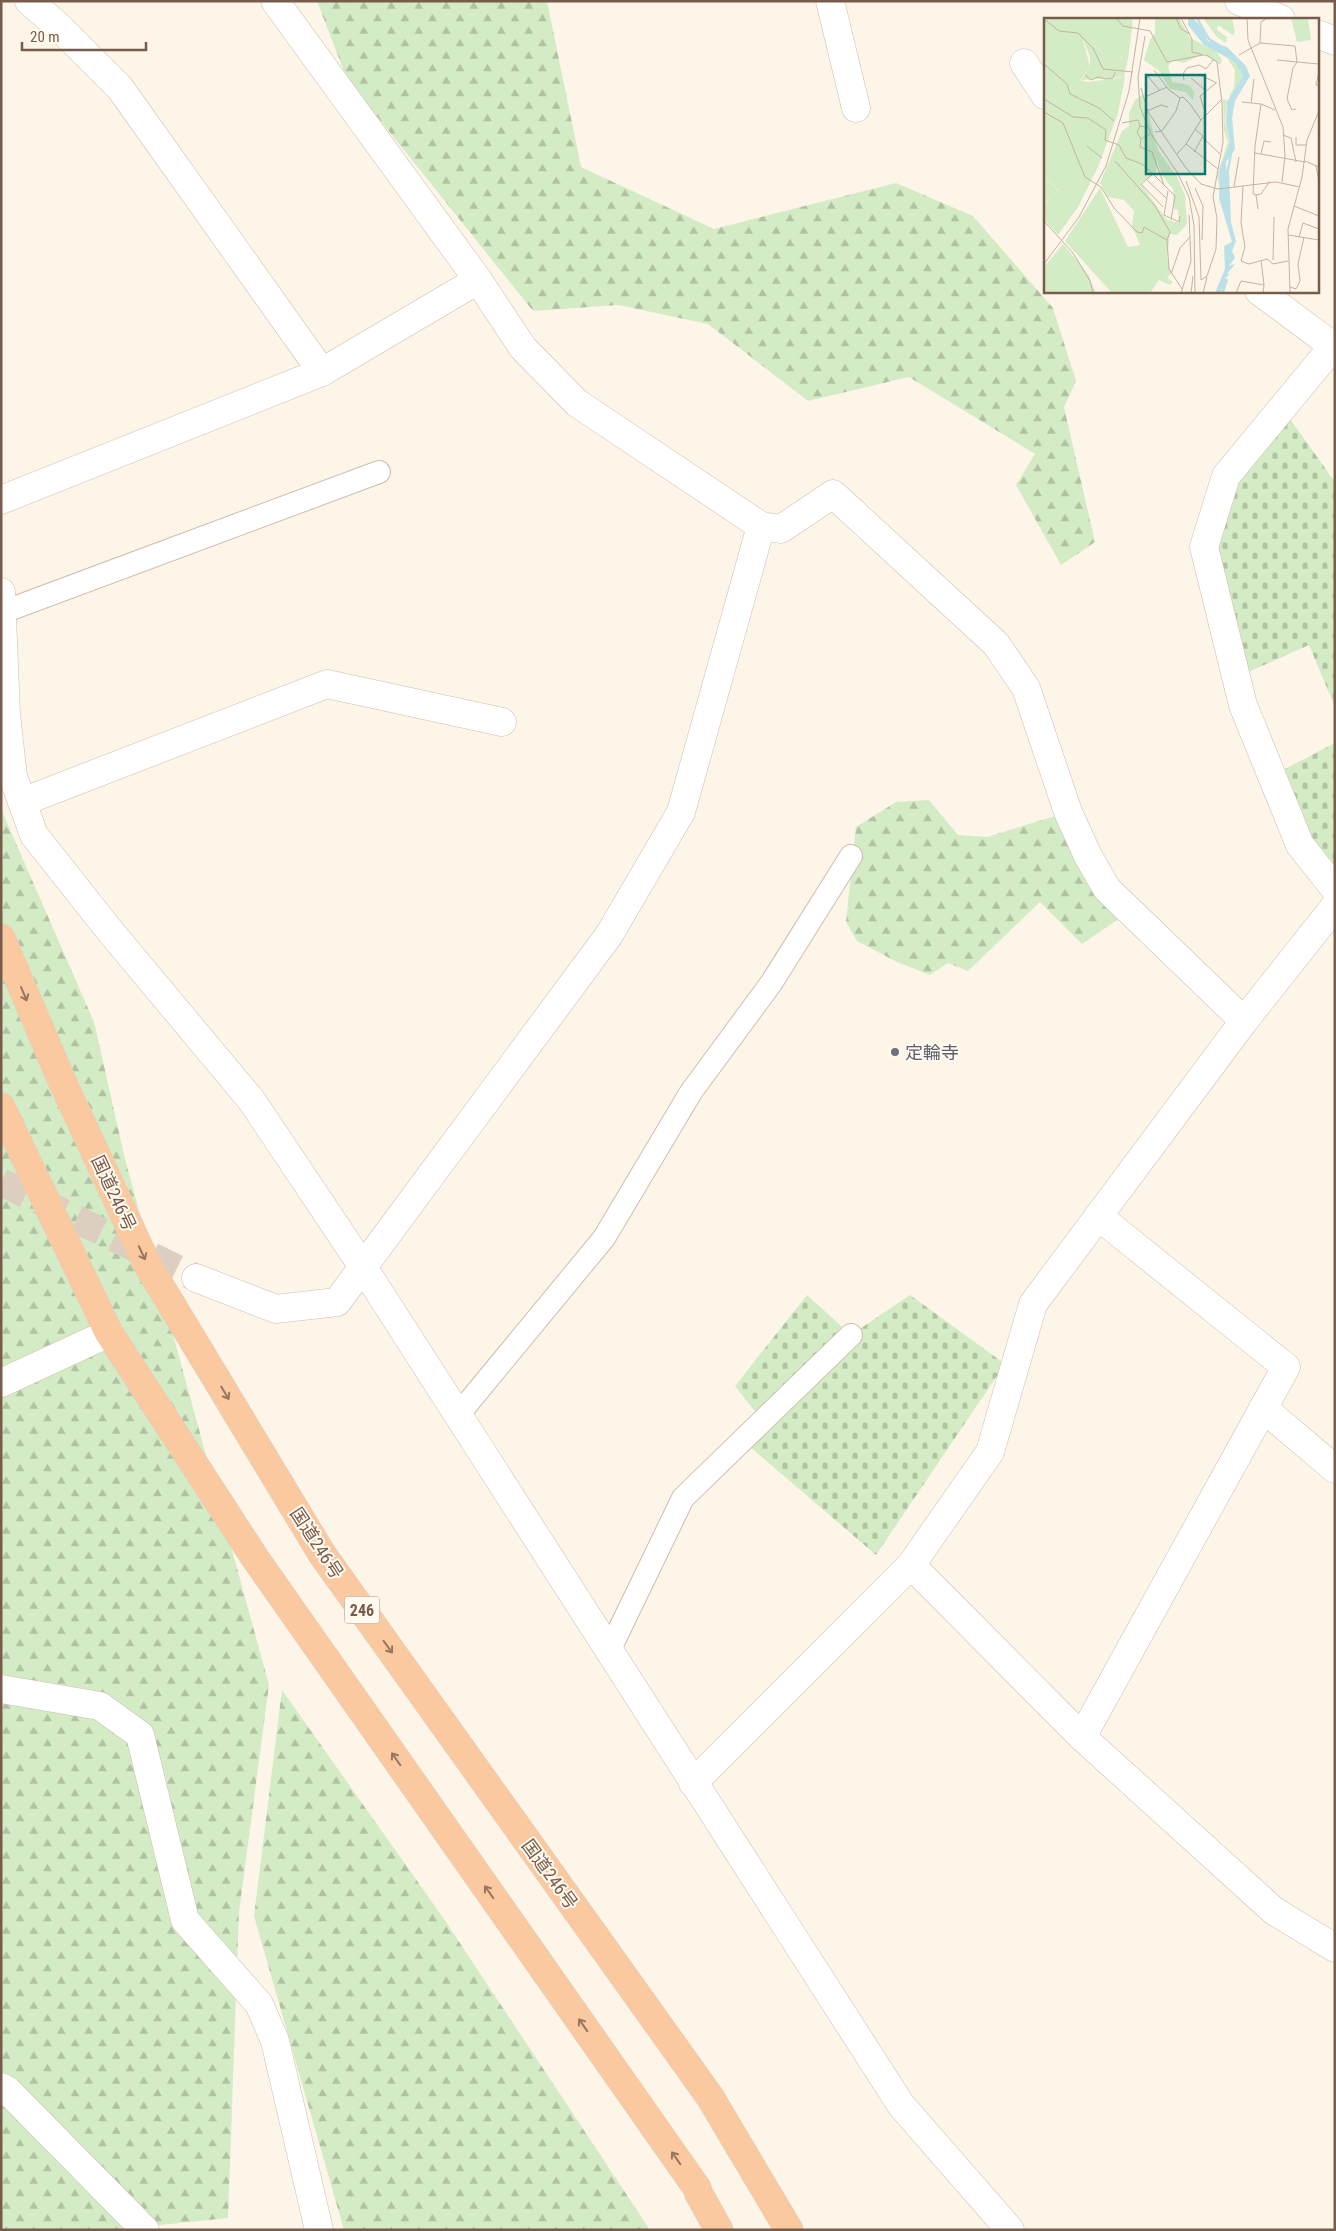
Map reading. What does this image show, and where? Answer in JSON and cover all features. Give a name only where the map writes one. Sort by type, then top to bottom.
[{"type":"highway","name":"国道246号","points":[[3,943],[62,1081],[147,1264],[322,1554],[710,2097],[789,2230]]},
{"type":"highway","points":[[1,1107],[109,1333],[255,1558],[697,2188],[707,2230]]},
{"type":"highway","points":[[699,2194],[719,2230]]},
{"type":"street","points":[[29,1],[57,25],[120,88],[322,372]]},
{"type":"street","points":[[275,1],[478,280],[523,348],[576,404],[761,526],[780,529],[833,494],[996,644],[1026,688],[1068,812],[1088,856],[1107,889],[1244,1021]]},
{"type":"street","points":[[830,1],[856,108]]},
{"type":"street","points":[[1239,1],[1279,18]]},
{"type":"street","points":[[1318,34],[1335,41]]},
{"type":"street","points":[[1024,63],[1044,93]]},
{"type":"street","points":[[1,500],[322,372],[478,280]]},
{"type":"street","points":[[1260,292],[1334,345],[1226,476],[1204,547],[1243,705],[1300,845],[1335,889]]},
{"type":"street","points":[[196,1278],[276,1309],[338,1302],[609,936],[681,812],[761,526]]},
{"type":"street","points":[[2,602],[6,714],[12,777],[34,835],[110,931],[252,1101],[364,1267],[901,2105],[1010,2230]]},
{"type":"street","points":[[22,802],[327,684],[502,722]]},
{"type":"street","points":[[694,1783],[911,1564],[990,1452],[1032,1304],[1244,1021],[1335,906]]},
{"type":"street","points":[[1082,1737],[1286,1367],[1098,1216]]},
{"type":"street","points":[[1,1383],[109,1333]]},
{"type":"street","points":[[1262,1408],[1335,1470]]},
{"type":"street","points":[[911,1564],[1082,1737],[1274,1911],[1335,1948]]},
{"type":"street","points":[[1,1689],[100,1706],[140,1734],[185,1920],[259,2004],[275,2041],[319,2230]]},
{"type":"street","points":[[1,2087],[8,2091],[145,2230]]},
{"type":"lane","points":[[2,602],[379,472]]},
{"type":"lane","points":[[458,1415],[604,1238],[691,1092],[772,982],[851,856]]},
{"type":"lane","points":[[609,1651],[683,1498],[851,1335]]},
{"type":"green space","points":[[317,1],[547,1],[581,167],[714,229],[896,183],[973,216],[1053,308],[1076,381],[1064,407],[1095,542],[1061,565],[1016,485],[1035,454],[909,377],[808,401],[708,324],[618,305],[533,311],[347,79]]},
{"type":"green space","points":[[1290,419],[1335,482],[1335,707],[1309,645],[1244,674],[1212,549],[1226,476]]},
{"type":"green space","points":[[1335,743],[1335,879],[1309,856],[1283,770]]},
{"type":"green space","points":[[929,800],[958,835],[987,837],[1068,812],[1117,920],[1082,944],[1040,902],[968,971],[948,963],[930,975],[897,962],[857,941],[846,922],[856,827],[896,802]]},
{"type":"green space","points":[[1,809],[94,1022],[126,1163],[269,1685],[239,1912],[228,2218],[112,2230],[1,2230]]},
{"type":"green space","points":[[807,1295],[851,1335],[910,1295],[1005,1364],[876,1555],[742,1440],[756,1413],[735,1386]]},
{"type":"green space","points":[[282,1690],[444,1919],[650,2230],[344,2230],[254,1916]]},
{"type":"tunnel","points":[[1,1182],[196,1278]]},
{"type":"place","name":"定輪寺","points":[[895,1052]]}]
